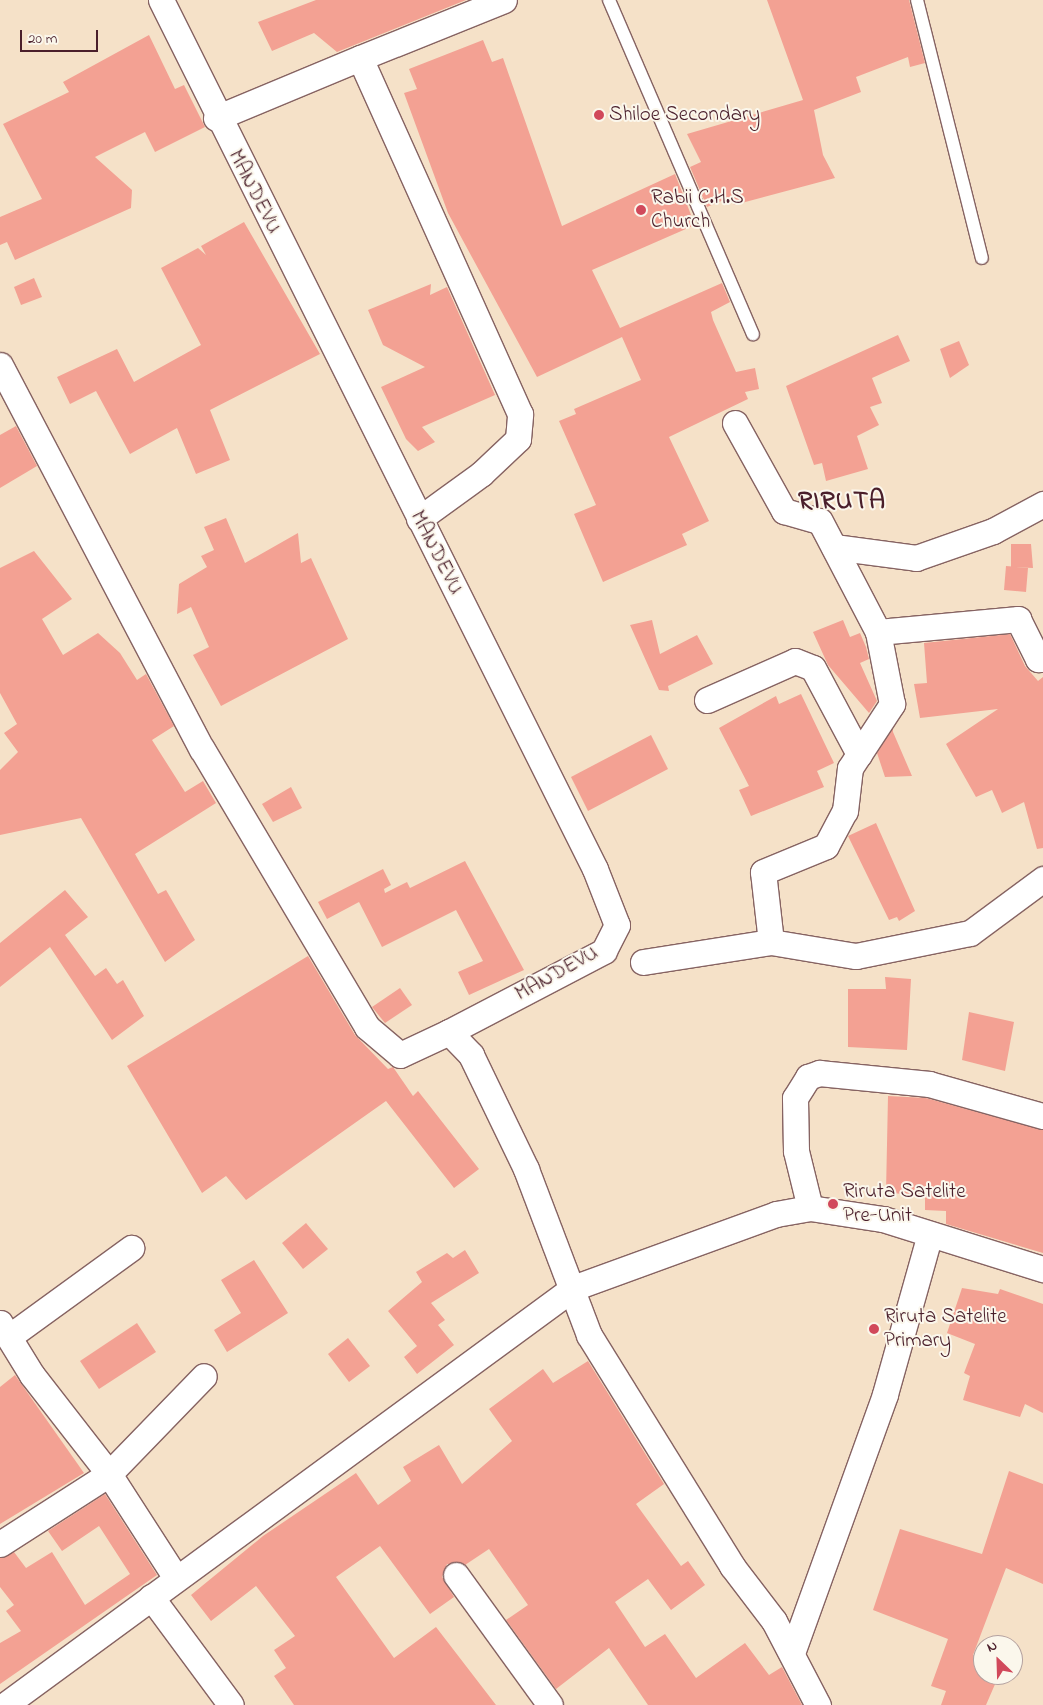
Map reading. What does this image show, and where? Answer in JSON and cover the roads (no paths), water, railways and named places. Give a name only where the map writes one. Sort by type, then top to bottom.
[{"type":"street","name":"MANDEVU","points":[[0,365],[202,749],[368,1026],[400,1056],[604,952],[617,925],[595,870],[216,118],[161,0]]},
{"type":"street","points":[[216,118],[504,0]]},
{"type":"street","points":[[360,58],[520,414],[522,431],[501,457],[419,519]]},
{"type":"street","points":[[735,423],[784,511],[820,521],[878,632],[892,704],[850,768],[845,811],[826,846],[763,872],[771,942]]},
{"type":"street","points":[[834,547],[916,558],[993,531],[1043,504]]},
{"type":"street","points":[[878,632],[1018,619],[1038,658],[1043,659]]},
{"type":"street","points":[[707,700],[795,661],[813,668],[859,754]]},
{"type":"street","points":[[643,962],[771,942],[856,956],[970,933],[1043,879]]},
{"type":"street","points":[[449,1032],[471,1055],[526,1169],[573,1288],[589,1335],[732,1566],[792,1653],[818,1705]]},
{"type":"street","points":[[810,1208],[796,1150],[796,1116],[800,1084],[808,1076],[819,1073],[930,1084],[1043,1116]]},
{"type":"street","points":[[5,1705],[573,1288],[776,1214],[810,1208],[883,1219],[1043,1269]]},
{"type":"street","points":[[792,1653],[885,1394],[930,1234]]},
{"type":"street","points":[[130,1248],[5,1330],[32,1375],[109,1474],[176,1578]]},
{"type":"street","points":[[0,1544],[109,1474],[204,1376]]},
{"type":"street","points":[[456,1575],[550,1705]]},
{"type":"street","points":[[151,1597],[232,1705]]},
{"type":"lane","points":[[608,0],[753,334]]},
{"type":"lane","points":[[917,0],[982,258]]},
{"type":"place","name":"Shiloe Secondary","points":[[599,115]]},
{"type":"place","name":"Rabii C.H.S Church","points":[[641,210]]},
{"type":"place","name":"Riruta Satelite Pre-Unit","points":[[833,1204]]},
{"type":"place","name":"Riruta Satelite Primary","points":[[874,1329]]},
{"type":"district","name":"RIRUTA","points":[[842,503]]}]
